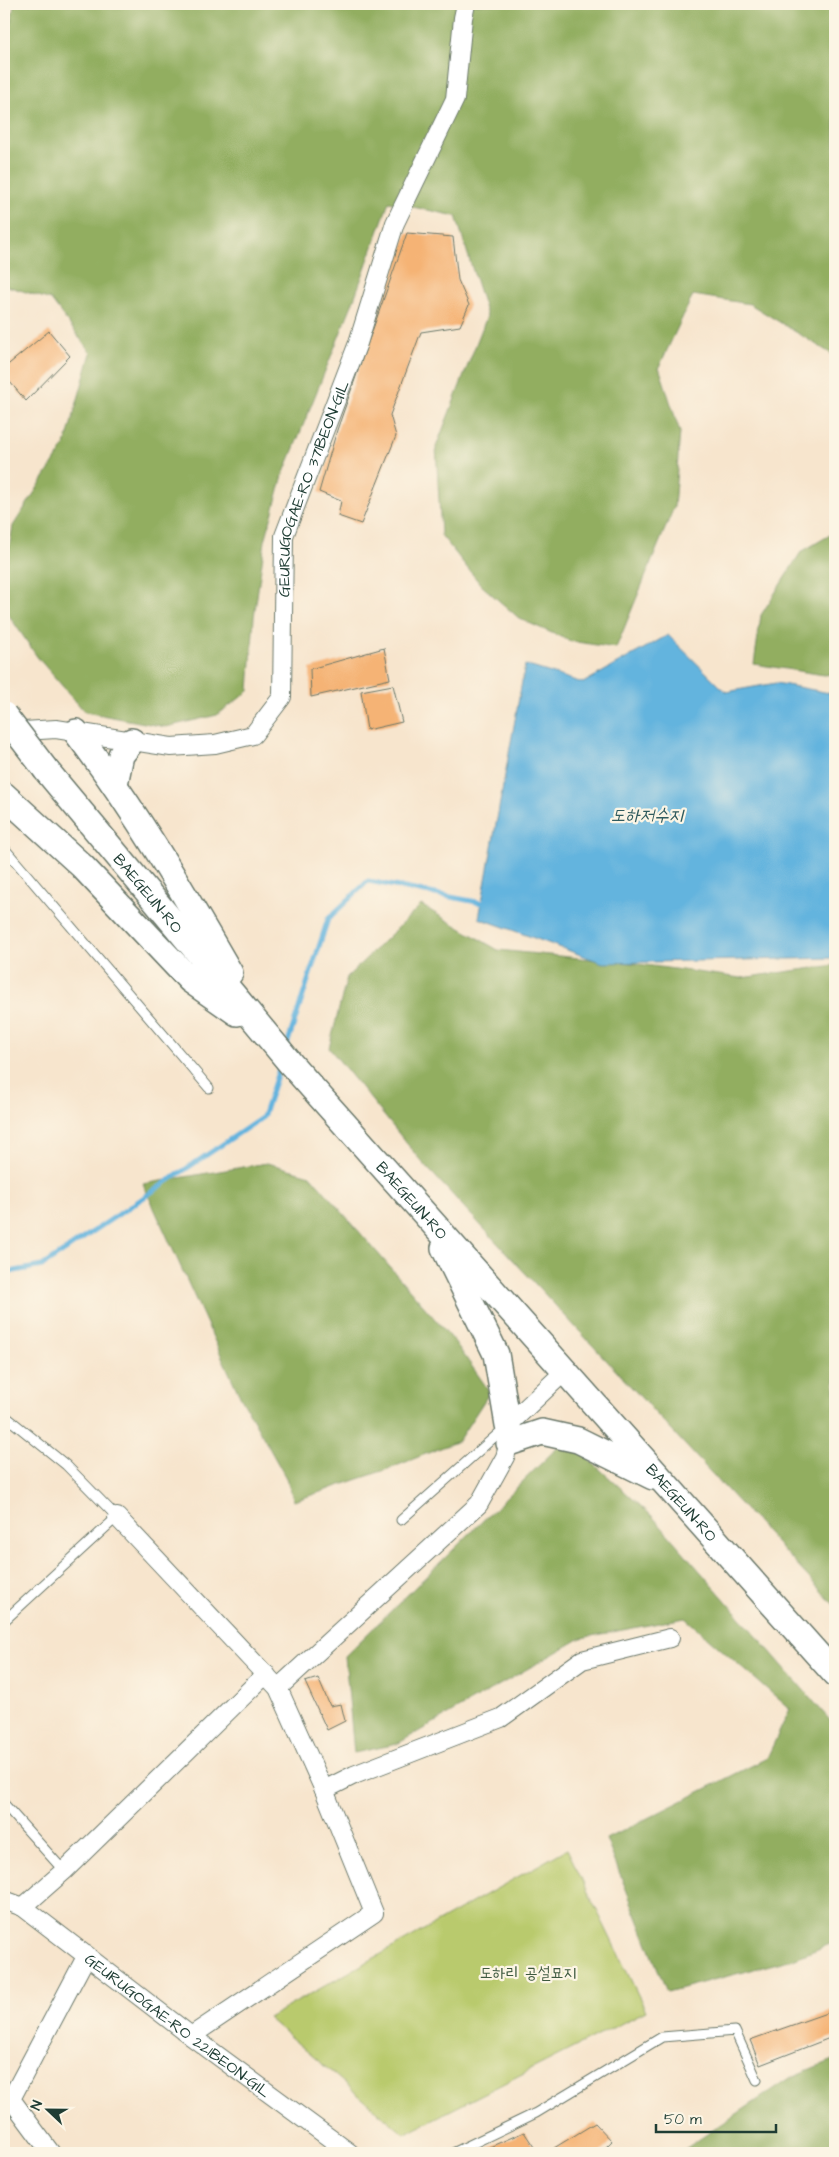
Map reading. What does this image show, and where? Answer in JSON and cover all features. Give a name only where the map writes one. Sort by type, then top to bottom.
[{"type":"main road","name":"BAEGEUN-RO","points":[[4,715],[46,770],[291,1064],[835,1674]]},
{"type":"main road","points":[[76,732],[115,784],[183,891],[270,1038]]},
{"type":"main road","points":[[115,784],[121,755],[132,741]]},
{"type":"main road","points":[[4,795],[82,866],[190,980],[270,1038]]},
{"type":"main road","points":[[430,1219],[496,1354],[509,1434],[542,1432],[578,1440],[665,1483]]},
{"type":"street","name":"GEURUGOGAE-RO 371BEON-GIL","points":[[4,732],[56,729],[171,747],[215,744],[253,735],[282,697],[284,536],[358,343],[395,223],[455,99],[466,4]]},
{"type":"street","points":[[278,1688],[479,1504],[505,1457],[509,1434],[565,1371]]},
{"type":"street","points":[[117,1517],[278,1688],[324,1790],[374,1913],[191,2036]]},
{"type":"street","points":[[324,1790],[354,1776],[501,1718],[582,1660],[670,1638]]},
{"type":"street","points":[[23,1907],[64,1871],[266,1674]]},
{"type":"street","name":"GEURUGOGAE-RO 221BEON-GIL","points":[[4,1900],[23,1907],[191,2036],[350,2153]]},
{"type":"street","points":[[51,2153],[11,2099],[87,1955]]},
{"type":"lane","points":[[4,848],[209,1088]]},
{"type":"lane","points":[[4,1415],[66,1465],[117,1517],[4,1621]]},
{"type":"lane","points":[[401,1520],[509,1434]]},
{"type":"lane","points":[[4,1804],[64,1871]]},
{"type":"lane","points":[[454,2153],[536,2113],[662,2037],[736,2031],[757,2080]]},
{"type":"green space","points":[[14,4],[835,4],[835,356],[750,304],[693,295],[659,367],[680,432],[674,507],[616,648],[570,641],[520,619],[481,585],[441,535],[436,447],[487,316],[456,216],[389,202],[353,302],[283,475],[265,541],[254,617],[249,691],[217,715],[166,727],[85,712],[38,658],[4,608],[4,577],[13,526],[65,445],[91,353],[51,300],[4,285],[4,36],[10,33]]},
{"type":"green space","points":[[835,532],[835,674],[824,675],[754,664],[761,615],[801,552]]},
{"type":"green space","points":[[421,905],[498,950],[630,963],[741,978],[835,965],[835,1606],[421,1161],[329,1048],[347,977]]},
{"type":"green space","points":[[267,1163],[310,1175],[454,1341],[490,1392],[458,1441],[391,1468],[294,1501],[286,1478],[238,1392],[143,1184]]},
{"type":"green space","points":[[566,1439],[652,1516],[835,1726],[835,1942],[793,1959],[667,1992],[606,1839],[767,1758],[790,1709],[685,1618],[581,1638],[397,1744],[354,1753],[345,1656]]},
{"type":"green space","name":"도하리 공설묘지","points":[[567,1849],[646,2011],[404,2134],[268,2018]]},
{"type":"green space","points":[[835,2059],[835,2153],[686,2153],[682,2151],[793,2076]]},
{"type":"water","name":"도하저수지","points":[[668,635],[726,692],[776,683],[835,694],[835,958],[603,963],[479,918],[525,665],[583,683]]},
{"type":"building","points":[[407,233],[453,237],[458,280],[469,305],[460,326],[421,332],[390,415],[396,436],[361,524],[338,516],[341,501],[319,492],[337,430]]},
{"type":"building","points":[[49,331],[70,356],[26,401],[4,375],[4,368]]},
{"type":"building","points":[[384,648],[390,679],[311,697],[310,669]]},
{"type":"building","points":[[393,685],[402,722],[367,730],[361,691]]},
{"type":"building","points":[[318,1678],[330,1706],[341,1704],[345,1721],[327,1730],[305,1682]]},
{"type":"building","points":[[835,2010],[835,2036],[760,2065],[750,2040]]},
{"type":"building","points":[[595,2123],[612,2141],[600,2153],[558,2153],[554,2148]]},
{"type":"building","points":[[524,2132],[538,2153],[476,2153]]},
{"type":"waterway","points":[[286,1048],[328,919],[368,881],[482,903]]},
{"type":"waterway","points":[[4,1273],[42,1266],[263,1117],[281,1063]]}]
